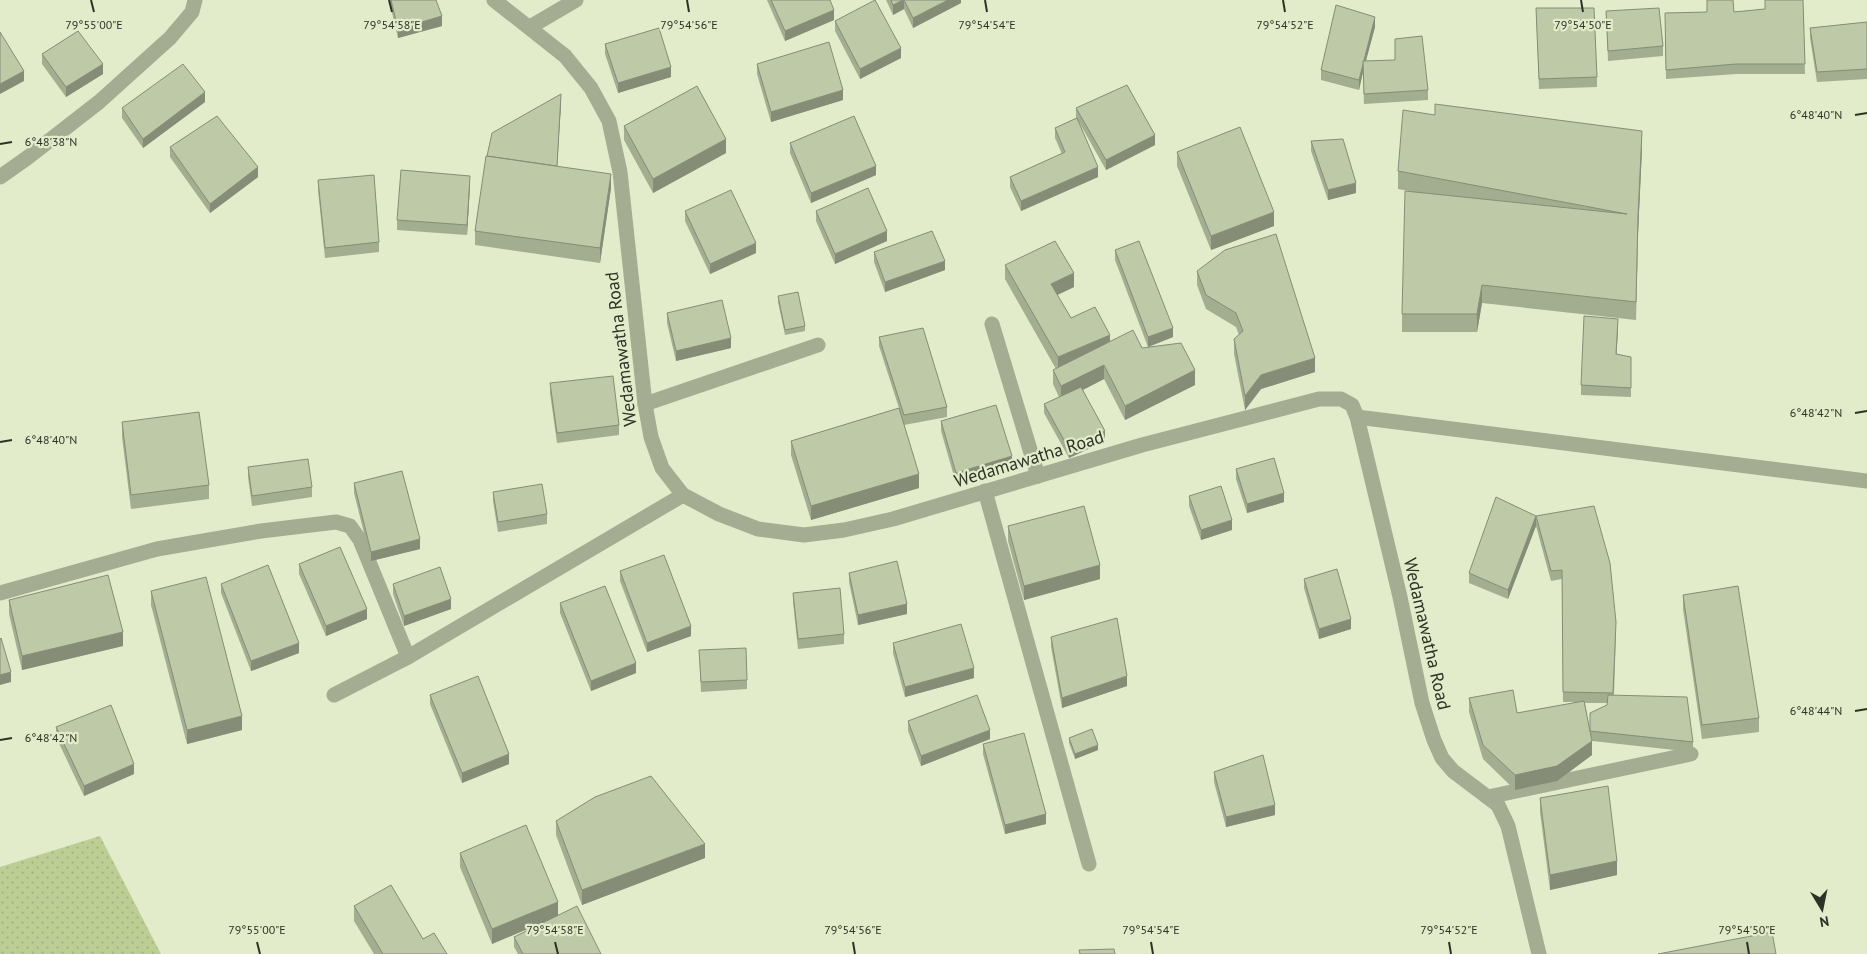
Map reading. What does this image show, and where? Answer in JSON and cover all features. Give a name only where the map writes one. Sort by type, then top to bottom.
[{"type":"street","points":[[0,177],[98,102],[170,38],[192,12],[195,0]]},
{"type":"street","name":"Wedamawatha Road","points":[[494,0],[566,56],[592,88],[609,121],[620,172],[644,404],[651,437],[662,468],[683,495],[719,514],[758,529],[804,535],[844,530],[893,519],[1142,445],[1319,399],[1341,399],[1352,405],[1357,417],[1400,597],[1422,703],[1434,740],[1442,758],[1452,771],[1498,805],[1508,826],[1539,954]]},
{"type":"street","points":[[530,27],[576,0]]},
{"type":"street","points":[[992,324],[1038,476]]},
{"type":"street","points":[[644,404],[818,345]]},
{"type":"street","points":[[1357,417],[1867,480]]},
{"type":"street","points":[[985,491],[1089,864]]},
{"type":"street","points":[[334,695],[408,656],[683,495]]},
{"type":"street","points":[[0,593],[157,549],[261,530],[336,522],[350,526],[360,540],[408,656]]},
{"type":"street","points":[[1488,798],[1691,754]]},
{"type":"green space","points":[[100,836],[161,954],[0,954],[0,867]]},
{"type":"building","points":[[391,0],[436,0],[442,16],[398,29]]},
{"type":"building","points":[[771,0],[830,0],[834,10],[785,31]]},
{"type":"building","points":[[875,0],[901,48],[860,69],[835,21]]},
{"type":"building","points":[[891,0],[903,0],[893,5]]},
{"type":"building","points":[[904,0],[948,0],[913,18]]},
{"type":"building","points":[[1707,0],[1733,0],[1734,12],[1765,9],[1765,0],[1803,0],[1805,64],[1736,64],[1666,70],[1665,13],[1707,12]]},
{"type":"building","points":[[1336,5],[1375,17],[1359,80],[1321,70]]},
{"type":"building","points":[[1536,8],[1594,8],[1597,77],[1539,79]]},
{"type":"building","points":[[1659,8],[1663,46],[1608,51],[1606,11]]},
{"type":"building","points":[[1867,22],[1867,69],[1817,72],[1810,28]]},
{"type":"building","points":[[659,28],[671,67],[618,83],[605,44]]},
{"type":"building","points":[[78,31],[103,64],[66,87],[42,54]]},
{"type":"building","points":[[0,32],[24,71],[0,84]]},
{"type":"building","points":[[1422,36],[1428,90],[1364,94],[1363,61],[1395,60],[1395,39]]},
{"type":"building","points":[[829,42],[843,90],[771,112],[757,64]]},
{"type":"building","points":[[183,64],[205,92],[143,139],[122,108]]},
{"type":"building","points":[[1127,85],[1155,135],[1106,160],[1076,108]]},
{"type":"building","points":[[697,86],[726,139],[653,179],[624,126]]},
{"type":"building","points":[[561,94],[557,166],[487,156],[492,133]]},
{"type":"building","points":[[1435,104],[1642,131],[1636,302],[1482,285],[1477,314],[1402,314],[1405,191],[1627,214],[1398,171],[1403,110],[1435,115]]},
{"type":"building","points":[[217,116],[258,167],[210,204],[170,147]]},
{"type":"building","points":[[854,116],[876,166],[811,193],[790,143]]},
{"type":"building","points":[[1077,118],[1098,167],[1021,201],[1010,177],[1065,152],[1055,128]]},
{"type":"building","points":[[1240,127],[1274,212],[1211,236],[1177,152]]},
{"type":"building","points":[[1343,139],[1356,183],[1328,190],[1311,141]]},
{"type":"building","points":[[486,156],[611,174],[600,248],[475,231]]},
{"type":"building","points":[[401,170],[470,176],[467,225],[397,220]]},
{"type":"building","points":[[374,175],[379,242],[325,248],[318,180]]},
{"type":"building","points":[[868,188],[887,231],[835,254],[816,211]]},
{"type":"building","points":[[731,190],[756,243],[710,264],[685,211]]},
{"type":"building","points":[[932,231],[945,261],[885,282],[874,252]]},
{"type":"building","points":[[1276,234],[1315,358],[1261,375],[1245,396],[1234,339],[1243,331],[1236,313],[1206,295],[1197,271],[1225,250]]},
{"type":"building","points":[[1055,241],[1074,273],[1051,284],[1071,318],[1095,307],[1110,335],[1058,357],[1005,265]]},
{"type":"building","points":[[1139,241],[1173,328],[1148,337],[1115,250]]},
{"type":"building","points":[[798,292],[805,326],[785,330],[778,296]]},
{"type":"building","points":[[722,300],[731,338],[676,351],[667,313]]},
{"type":"building","points":[[1584,316],[1618,319],[1616,354],[1631,357],[1631,388],[1581,385]]},
{"type":"building","points":[[923,328],[947,407],[904,415],[879,337]]},
{"type":"building","points":[[1133,330],[1142,348],[1181,343],[1195,370],[1125,406],[1104,365],[1061,386],[1053,370]]},
{"type":"building","points":[[613,376],[619,425],[557,433],[550,383]]},
{"type":"building","points":[[1081,387],[1105,431],[1069,449],[1044,404]]},
{"type":"building","points":[[996,405],[1012,456],[956,473],[941,421]]},
{"type":"building","points":[[899,408],[919,474],[811,506],[791,441]]},
{"type":"building","points":[[199,412],[209,485],[131,495],[122,422]]},
{"type":"building","points":[[1274,458],[1284,493],[1247,504],[1236,469]]},
{"type":"building","points":[[308,459],[312,487],[252,496],[248,467]]},
{"type":"building","points":[[402,471],[420,539],[371,552],[354,483]]},
{"type":"building","points":[[542,484],[547,514],[498,522],[493,492]]},
{"type":"building","points":[[1221,486],[1232,520],[1201,530],[1189,496]]},
{"type":"building","points":[[1496,497],[1536,516],[1508,590],[1469,573]]},
{"type":"building","points":[[1084,506],[1100,565],[1024,586],[1008,526]]},
{"type":"building","points":[[1594,506],[1610,563],[1616,622],[1613,693],[1563,692],[1562,570],[1551,571],[1536,516]]},
{"type":"building","points":[[340,547],[367,609],[326,626],[299,564]]},
{"type":"building","points":[[664,555],[691,626],[647,643],[620,571]]},
{"type":"building","points":[[897,561],[907,604],[858,615],[849,573]]},
{"type":"building","points":[[268,565],[299,643],[251,661],[221,584]]},
{"type":"building","points":[[440,567],[451,599],[404,616],[393,584]]},
{"type":"building","points":[[1337,569],[1351,619],[1319,629],[1304,579]]},
{"type":"building","points":[[108,575],[123,632],[22,656],[9,600]]},
{"type":"building","points":[[206,577],[242,716],[187,730],[151,591]]},
{"type":"building","points":[[605,586],[636,663],[591,681],[560,603]]},
{"type":"building","points":[[1738,586],[1759,718],[1702,725],[1683,595]]},
{"type":"building","points":[[840,588],[844,634],[798,639],[793,593]]},
{"type":"building","points":[[1117,618],[1127,676],[1062,698],[1051,637]]},
{"type":"building","points":[[961,624],[974,668],[905,687],[893,643]]},
{"type":"building","points":[[0,639],[11,672],[0,675]]},
{"type":"building","points":[[746,648],[747,680],[701,682],[699,650]]},
{"type":"building","points":[[478,676],[509,754],[462,773],[430,695]]},
{"type":"building","points":[[1513,690],[1517,713],[1584,701],[1592,741],[1557,766],[1515,775],[1483,745],[1469,698]]},
{"type":"building","points":[[977,695],[990,730],[921,756],[908,721]]},
{"type":"building","points":[[1608,695],[1687,697],[1693,742],[1590,731],[1590,713],[1607,705]]},
{"type":"building","points":[[111,705],[134,764],[84,786],[56,727]]},
{"type":"building","points":[[1092,729],[1098,745],[1075,754],[1069,738]]},
{"type":"building","points":[[1024,733],[1046,814],[1005,825],[983,744]]},
{"type":"building","points":[[1263,755],[1275,805],[1226,817],[1214,772]]},
{"type":"building","points":[[651,776],[705,844],[582,890],[556,821],[595,797]]},
{"type":"building","points":[[1608,786],[1617,861],[1550,875],[1540,798]]},
{"type":"building","points":[[526,825],[558,902],[492,929],[460,853]]},
{"type":"building","points":[[391,885],[423,939],[434,933],[447,954],[383,954],[354,906]]},
{"type":"building","points":[[577,906],[601,954],[523,954],[514,937]]},
{"type":"building","points":[[1772,932],[1776,954],[1658,954]]},
{"type":"building","points":[[1114,949],[1115,954],[1080,954],[1079,950]]}]
